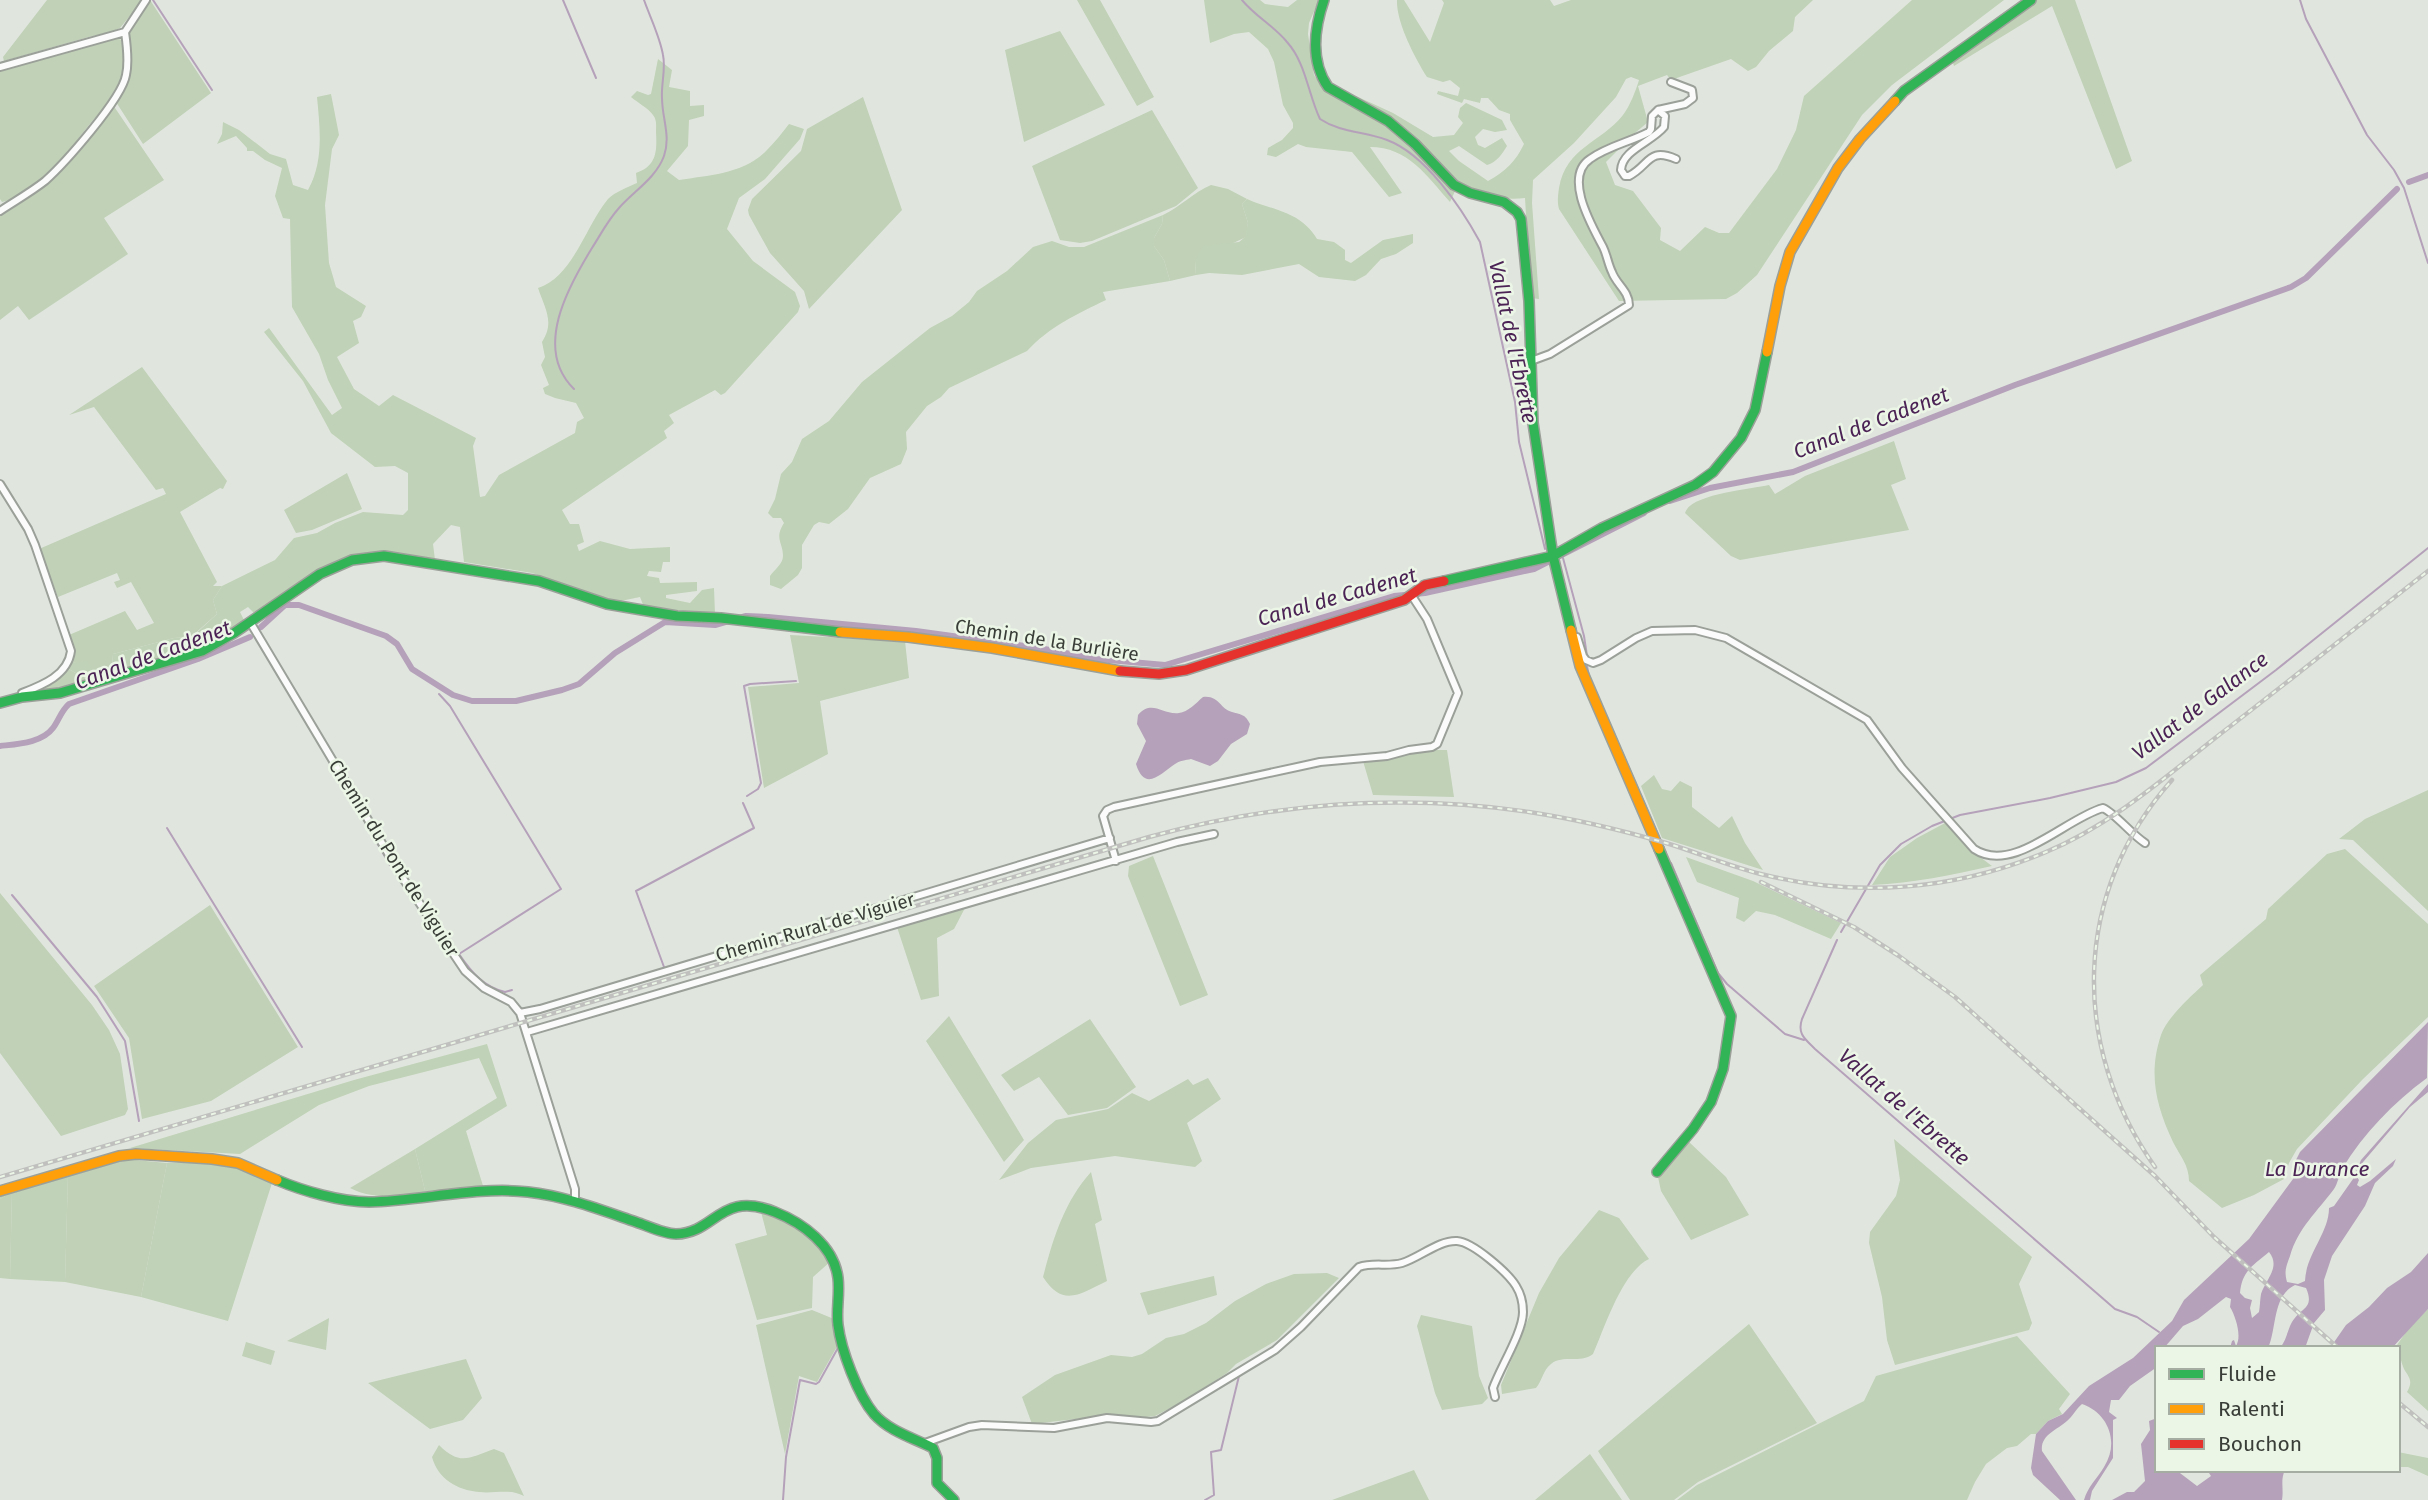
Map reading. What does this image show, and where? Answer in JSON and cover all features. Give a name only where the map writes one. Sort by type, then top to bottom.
[{"type":"street","points":[[0,67],[125,32],[146,0]]},
{"type":"street","points":[[1324,0],[1317,19],[1316,49],[1318,66],[1326,85],[1371,110],[1408,138],[1460,189],[1512,206],[1519,214],[1533,302],[1533,423],[1554,560],[1580,666],[1731,1016],[1723,1075],[1712,1103],[1657,1172]]},
{"type":"street","name":"Chemin de la Burlière","points":[[0,703],[22,697],[60,693],[202,650],[250,622],[303,584],[338,565],[352,560],[384,556],[539,581],[623,607],[677,616],[908,637],[992,648],[1102,669],[1159,674],[1186,670],[1404,600],[1425,585],[1554,560],[1613,523],[1695,485],[1713,472],[1741,438],[1755,410],[1786,261],[1838,168],[1860,139],[1904,91],[2031,0]]},
{"type":"street","points":[[0,211],[53,174],[117,96],[126,75],[125,32]]},
{"type":"street","points":[[1531,361],[1550,354],[1629,305],[1628,296],[1613,276],[1607,255],[1585,211],[1578,181],[1579,173],[1588,159],[1648,132],[1651,129],[1652,116],[1658,110],[1685,104],[1693,98],[1692,90],[1671,82]]},
{"type":"street","points":[[1658,110],[1665,116],[1664,127],[1627,156],[1622,162],[1621,170],[1625,176],[1629,176],[1657,154],[1676,159]]},
{"type":"street","points":[[0,484],[35,545],[71,651],[69,662],[58,674],[45,684],[22,693],[22,697]]},
{"type":"street","points":[[1116,860],[1103,816],[1107,810],[1114,807],[1320,762],[1387,755],[1437,744],[1458,693],[1415,593]]},
{"type":"street","name":"Chemin du Pont de Viguier","points":[[250,622],[404,880],[466,971],[484,988],[511,1002],[520,1013]]},
{"type":"street","points":[[1570,623],[1583,656],[1589,662],[1601,660],[1652,631],[1695,630],[1726,638],[1867,720],[1902,768],[1954,827],[1974,849],[1991,858],[2044,841],[2103,808],[2145,843]]},
{"type":"street","points":[[527,1032],[1177,842],[1214,834]]},
{"type":"street","name":"Chemin Rural de Viguier","points":[[520,1013],[1110,838]]},
{"type":"street","points":[[520,1013],[575,1189],[575,1202]]},
{"type":"street","points":[[0,1191],[136,1154],[212,1159],[238,1164],[303,1191],[367,1202],[505,1191],[546,1194],[674,1234],[690,1232],[737,1205],[753,1206],[788,1218],[804,1227],[818,1240],[835,1263],[839,1280],[839,1334],[865,1400],[879,1418],[903,1435],[933,1448],[936,1454],[937,1483],[954,1500]]},
{"type":"street","points":[[925,1444],[969,1427],[982,1425],[1054,1428],[1107,1418],[1151,1422],[1158,1420],[1275,1350],[1359,1267],[1390,1266],[1454,1241],[1465,1242],[1475,1248],[1509,1277],[1522,1302],[1522,1319],[1495,1383],[1494,1398]]},
{"type":"green space","points":[[47,0],[143,0],[120,28],[107,34],[4,61],[3,57]]},
{"type":"green space","points":[[150,0],[211,93],[143,144],[116,102],[128,75],[131,28]]},
{"type":"green space","points":[[1077,0],[1100,0],[1154,97],[1137,106]]},
{"type":"green space","points":[[1204,0],[1260,0],[1265,4],[1288,7],[1297,0],[1319,0],[1309,23],[1308,34],[1314,75],[1324,89],[1388,122],[1456,189],[1450,202],[1416,165],[1383,148],[1370,147],[1402,193],[1389,197],[1352,152],[1298,144],[1276,157],[1267,155],[1268,148],[1282,140],[1293,128],[1283,105],[1274,62],[1268,49],[1249,32],[1234,34],[1210,43]]},
{"type":"green space","points":[[1397,0],[1404,0],[1430,42],[1444,3],[1442,0],[1550,0],[1554,6],[1571,0],[1813,0],[1795,17],[1793,31],[1769,51],[1756,67],[1748,71],[1731,59],[1671,80],[1667,75],[1638,86],[1648,122],[1606,162],[1615,185],[1633,191],[1661,228],[1660,240],[1680,251],[1705,227],[1719,233],[1729,233],[1777,169],[1796,130],[1804,96],[1912,0],[2004,0],[1892,85],[1862,115],[1757,275],[1737,293],[1726,299],[1619,301],[1559,209],[1558,196],[1563,174],[1569,163],[1623,115],[1639,80],[1631,77],[1626,79],[1616,97],[1574,143],[1533,180],[1532,203],[1539,299],[1531,298],[1525,198],[1488,196],[1460,185],[1412,137],[1354,97],[1393,113],[1433,137],[1454,135],[1463,123],[1458,117],[1460,108],[1466,103],[1502,120],[1507,130],[1495,132],[1483,129],[1475,137],[1478,145],[1485,148],[1502,138],[1507,146],[1494,162],[1487,165],[1459,146],[1449,151],[1488,181],[1509,166],[1524,144],[1510,120],[1510,114],[1499,110],[1488,98],[1481,98],[1480,103],[1464,99],[1462,103],[1437,94],[1438,91],[1458,96],[1460,88],[1450,80],[1443,82],[1427,77],[1403,29]]},
{"type":"green space","points":[[2036,0],[2075,0],[2132,161],[2116,169],[2052,6],[1954,66],[1952,60]]},
{"type":"green space","points":[[1060,31],[1105,105],[1024,142],[1005,50]]},
{"type":"green space","points":[[115,37],[121,40],[124,61],[123,77],[115,94],[51,172],[28,191],[2,202],[0,70]]},
{"type":"green space","points":[[658,59],[672,70],[669,87],[690,91],[690,106],[704,105],[704,116],[689,120],[688,146],[667,171],[679,180],[737,169],[758,158],[789,124],[804,129],[800,139],[765,179],[739,198],[727,229],[753,261],[795,292],[800,306],[798,312],[725,393],[721,395],[715,390],[669,415],[674,423],[664,431],[667,438],[562,510],[570,524],[579,524],[584,542],[577,545],[579,551],[600,541],[630,549],[670,547],[670,562],[663,562],[661,572],[649,571],[647,576],[659,578],[660,583],[697,582],[697,591],[666,595],[666,598],[690,603],[702,590],[714,588],[715,614],[644,607],[640,597],[616,602],[532,573],[464,562],[460,527],[451,525],[433,544],[435,560],[386,552],[354,557],[309,577],[256,615],[248,607],[240,612],[245,622],[201,647],[88,682],[86,674],[79,675],[67,668],[72,661],[76,663],[87,660],[94,673],[112,667],[113,654],[174,638],[192,637],[217,614],[213,600],[222,586],[275,560],[294,538],[317,533],[363,512],[403,515],[408,510],[408,473],[395,466],[375,467],[331,433],[303,381],[264,332],[269,328],[332,415],[342,408],[319,354],[292,307],[290,219],[283,218],[275,196],[282,168],[253,151],[247,151],[236,136],[217,144],[222,134],[223,122],[239,130],[270,154],[286,159],[293,185],[308,190],[319,156],[317,97],[331,94],[339,135],[332,149],[325,205],[329,263],[336,287],[366,306],[361,317],[353,321],[359,343],[337,357],[354,389],[379,406],[393,395],[476,438],[473,446],[480,497],[485,496],[499,475],[575,433],[577,422],[584,418],[576,403],[545,394],[543,388],[549,385],[541,365],[545,357],[542,342],[548,322],[538,288],[550,282],[570,262],[608,199],[637,183],[636,173],[652,162],[656,145],[655,119],[631,97],[637,91],[651,94]]},
{"type":"green space","points":[[863,97],[902,210],[809,309],[804,291],[770,253],[748,210],[752,199],[801,151],[807,129]]},
{"type":"green space","points":[[113,105],[164,180],[104,218],[128,254],[29,320],[18,306],[0,320],[0,213],[45,185],[64,166]]},
{"type":"green space","points":[[1152,110],[1198,188],[1176,206],[1092,241],[1080,243],[1060,240],[1032,166]]},
{"type":"green space","points":[[1211,185],[1228,189],[1247,199],[1242,204],[1248,223],[1246,237],[1195,261],[1196,275],[1170,281],[1164,260],[1154,246],[1154,238],[1162,224],[1163,215]]},
{"type":"green space","points":[[1247,199],[1294,217],[1317,239],[1334,242],[1345,250],[1345,260],[1351,263],[1383,240],[1413,234],[1413,243],[1396,254],[1381,259],[1366,275],[1355,281],[1319,277],[1299,264],[1242,275],[1196,275],[1195,261],[1203,246],[1239,242],[1245,237],[1248,223],[1242,204]]},
{"type":"green space","points":[[1163,215],[1162,224],[1154,238],[1154,246],[1164,260],[1170,281],[1103,292],[1106,300],[1054,328],[1027,351],[949,388],[927,406],[906,432],[907,449],[901,464],[870,478],[848,509],[829,524],[819,522],[814,525],[802,545],[802,568],[798,575],[781,589],[770,585],[770,576],[783,559],[779,537],[784,523],[781,518],[773,518],[768,513],[775,499],[781,474],[792,462],[802,439],[829,421],[862,382],[930,328],[952,316],[969,302],[977,291],[1007,271],[1033,247],[1052,241],[1069,247],[1084,247]]},
{"type":"green space","points":[[142,367],[227,481],[223,489],[220,488],[180,512],[217,582],[213,586],[222,586],[213,600],[217,614],[191,637],[174,638],[113,654],[112,667],[94,673],[72,661],[73,646],[69,635],[125,611],[137,630],[154,623],[131,582],[117,588],[114,582],[120,580],[117,573],[58,597],[39,549],[166,494],[163,488],[156,490],[94,407],[69,415]]},
{"type":"green space","points":[[1894,441],[1906,479],[1891,485],[1909,530],[1740,560],[1731,556],[1685,513],[1698,501],[1722,493],[1769,485],[1775,494],[1805,476]]},
{"type":"green space","points":[[347,473],[362,509],[312,530],[296,533],[284,510]]},
{"type":"green space","points":[[790,635],[905,641],[909,678],[820,701],[828,754],[764,788],[748,687],[799,683]]},
{"type":"green space","points":[[67,668],[79,675],[86,674],[88,682],[61,690],[30,692]]},
{"type":"green space","points":[[1447,750],[1454,797],[1373,795],[1363,761]]},
{"type":"green space","points":[[1654,775],[1662,789],[1671,791],[1680,781],[1692,787],[1692,807],[1719,828],[1732,816],[1745,843],[1763,870],[1662,838],[1641,786]]},
{"type":"green space","points":[[2428,790],[2428,911],[2353,840],[2339,839],[2365,819]]},
{"type":"green space","points":[[1947,822],[1968,848],[1992,866],[1932,878],[1872,885],[1890,857]]},
{"type":"green space","points":[[2345,849],[2428,924],[2428,1017],[2363,1079],[2297,1149],[2284,1179],[2222,1208],[2189,1181],[2186,1165],[2162,1116],[2155,1077],[2161,1035],[2173,1015],[2203,985],[2200,975],[2266,919],[2268,909],[2327,854]]},
{"type":"green space","points":[[1153,856],[1208,995],[1180,1006],[1128,876],[1129,866]]},
{"type":"green space","points":[[1686,857],[1753,881],[1841,923],[1831,939],[1775,915],[1756,911],[1744,922],[1736,918],[1739,898],[1697,882]]},
{"type":"green space","points":[[0,893],[92,1005],[109,1030],[120,1054],[128,1109],[125,1115],[61,1136],[0,1053]]},
{"type":"green space","points":[[210,905],[298,1047],[211,1101],[142,1119],[129,1038],[94,986]]},
{"type":"green space","points":[[965,908],[954,929],[937,938],[939,996],[921,1000],[897,927]]},
{"type":"green space","points":[[949,1016],[1024,1140],[1004,1162],[926,1041]]},
{"type":"green space","points":[[1090,1019],[1136,1087],[1107,1108],[1068,1115],[1039,1077],[1014,1091],[1001,1075]]},
{"type":"green space","points":[[487,1044],[507,1106],[466,1131],[484,1189],[426,1195],[415,1149],[497,1098],[479,1058],[369,1086],[319,1105],[240,1154],[130,1148],[354,1080]]},
{"type":"green space","points":[[1208,1078],[1221,1099],[1187,1123],[1202,1161],[1195,1167],[1115,1156],[1031,1168],[999,1180],[1028,1143],[1056,1120],[1108,1109],[1132,1093],[1149,1101],[1188,1079],[1193,1085]]},
{"type":"green space","points":[[1894,1139],[2032,1257],[2019,1284],[2032,1323],[2029,1330],[1895,1365],[1887,1340],[1882,1297],[1869,1243],[1870,1232],[1896,1196],[1900,1180]]},
{"type":"green space","points":[[1688,1141],[1726,1177],[1749,1215],[1691,1240],[1661,1191],[1658,1177]]},
{"type":"green space","points":[[415,1149],[426,1195],[378,1196],[350,1188]]},
{"type":"green space","points":[[125,1159],[167,1163],[141,1297],[65,1282],[68,1175]]},
{"type":"green space","points":[[202,1162],[235,1167],[272,1183],[228,1321],[141,1297],[167,1163]]},
{"type":"green space","points":[[1091,1172],[1102,1220],[1095,1224],[1107,1281],[1080,1294],[1065,1295],[1050,1287],[1043,1277],[1055,1235],[1067,1208]]},
{"type":"green space","points":[[68,1175],[65,1282],[10,1279],[12,1193],[0,1199],[0,1196]]},
{"type":"green space","points":[[12,1192],[10,1279],[0,1278],[0,1199]]},
{"type":"green space","points":[[1599,1210],[1619,1218],[1649,1259],[1639,1266],[1623,1288],[1593,1354],[1556,1361],[1546,1369],[1536,1388],[1502,1394],[1501,1385],[1539,1293],[1559,1258]]},
{"type":"green space","points":[[761,1212],[800,1229],[831,1261],[813,1277],[812,1308],[757,1320],[735,1244],[767,1235]]},
{"type":"green space","points":[[1327,1273],[1339,1278],[1277,1340],[1236,1364],[1227,1373],[1182,1402],[1155,1416],[1111,1415],[1032,1424],[1022,1397],[1055,1375],[1111,1355],[1132,1357],[1142,1354],[1166,1338],[1184,1334],[1206,1323],[1235,1301],[1266,1284],[1294,1274]]},
{"type":"green space","points":[[1214,1276],[1217,1295],[1148,1315],[1140,1293]]},
{"type":"green space","points":[[2428,1309],[2428,1411],[2407,1392],[2410,1380],[2403,1366],[2400,1346],[2397,1345],[2408,1329]]},
{"type":"green space","points":[[812,1310],[834,1319],[834,1330],[839,1343],[817,1382],[799,1376],[785,1454],[756,1325]]},
{"type":"green space","points":[[1421,1315],[1472,1326],[1479,1376],[1488,1398],[1482,1404],[1442,1410],[1417,1326]]},
{"type":"green space","points":[[329,1318],[326,1350],[287,1341]]},
{"type":"green space","points":[[1749,1324],[1817,1423],[1698,1482],[1674,1500],[1630,1500],[1598,1451]]},
{"type":"green space","points":[[2017,1336],[2070,1394],[2059,1409],[2062,1414],[2048,1421],[2036,1434],[2031,1434],[2017,1446],[2007,1448],[1986,1464],[1967,1500],[1677,1500],[1697,1485],[1864,1401],[1876,1376]]},
{"type":"green space","points":[[246,1342],[275,1351],[271,1365],[242,1356]]},
{"type":"green space","points":[[466,1359],[482,1398],[463,1420],[430,1429],[368,1383]]},
{"type":"green space","points":[[439,1445],[459,1458],[494,1449],[504,1453],[524,1496],[513,1492],[471,1491],[456,1486],[444,1477],[435,1465],[432,1457]]},
{"type":"green space","points":[[2400,1452],[2428,1458],[2428,1476],[2408,1467],[2400,1467]]},
{"type":"green space","points":[[1590,1454],[1622,1500],[1535,1500]]},
{"type":"green space","points":[[1414,1470],[1429,1500],[1332,1500]]},
{"type":"water","points":[[1203,697],[1213,698],[1228,710],[1245,717],[1250,724],[1247,734],[1231,744],[1218,761],[1210,766],[1191,759],[1177,763],[1159,776],[1144,778],[1136,764],[1146,741],[1137,724],[1138,715],[1148,708],[1182,712]]},
{"type":"water","name":"La Durance","points":[[2428,1022],[2427,1078],[2391,1108],[2360,1143],[2342,1169],[2334,1189],[2293,1246],[2286,1275],[2287,1282],[2298,1284],[2305,1281],[2306,1271],[2325,1226],[2329,1208],[2334,1206],[2353,1179],[2361,1160],[2428,1084],[2428,1092],[2410,1107],[2358,1168],[2356,1176],[2359,1180],[2357,1185],[2360,1187],[2396,1159],[2393,1166],[2375,1183],[2365,1206],[2332,1256],[2324,1280],[2325,1310],[2314,1323],[2306,1346],[2281,1346],[2292,1322],[2308,1304],[2306,1288],[2295,1285],[2282,1297],[2269,1346],[2236,1346],[2236,1321],[2230,1307],[2231,1299],[2226,1297],[2198,1319],[2183,1326],[2166,1346],[2155,1346],[2155,1368],[2130,1386],[2119,1400],[2111,1400],[2109,1412],[2117,1418],[2113,1420],[2113,1458],[2092,1491],[2090,1500],[2084,1500],[2104,1467],[2111,1448],[2111,1438],[2105,1421],[2091,1408],[2082,1404],[2067,1421],[2046,1437],[2042,1451],[2076,1500],[2060,1500],[2033,1475],[2031,1468],[2036,1434],[2048,1421],[2063,1414],[2089,1386],[2133,1358],[2172,1321],[2184,1300],[2249,1239],[2293,1179],[2292,1168],[2300,1152]],"holes":[[[2269,1252],[2274,1263],[2261,1294],[2259,1312],[2252,1318],[2252,1300],[2240,1293],[2243,1279]]]},
{"type":"water","points":[[2428,1253],[2428,1309],[2394,1346],[2331,1346],[2346,1325],[2387,1288],[2411,1272]]},
{"type":"water","points":[[2155,1419],[2155,1472],[2179,1472],[2197,1486],[2211,1476],[2208,1472],[2284,1472],[2282,1500],[2112,1500],[2127,1492],[2134,1492],[2145,1481],[2141,1444],[2150,1430],[2149,1421]]},
{"type":"waterway","points":[[153,0],[212,90]]},
{"type":"waterway","points":[[563,0],[596,78]]},
{"type":"waterway","points":[[574,389],[562,373],[556,356],[555,337],[565,299],[608,222],[656,171],[666,149],[662,105],[663,55],[644,0]]},
{"type":"waterway","name":"Vallat de l'Ebrette","points":[[1242,0],[1282,36],[1293,50],[1303,69],[1320,119],[1336,127],[1387,140],[1415,157],[1441,183],[1480,242],[1515,402],[1519,442],[1545,549]]},
{"type":"waterway","name":"Vallat de Galance","points":[[2300,0],[2306,19],[2367,135],[2394,170],[2404,188],[2428,263]]},
{"type":"waterway","points":[[2409,182],[2428,175]]},
{"type":"waterway","name":"Canal de Cadenet","points":[[1670,501],[1710,488],[1793,472],[2015,385],[2291,287],[2306,278],[2397,189]]},
{"type":"waterway","name":"Canal de Cadenet","points":[[261,627],[285,605],[299,605],[386,636],[397,644],[412,669],[453,695],[472,701],[516,701],[579,684],[615,653],[665,622],[715,625],[746,616],[916,631],[1097,659],[1165,665],[1394,596],[1425,593],[1534,569],[1644,513]]},
{"type":"waterway","name":"Vallat de Galance","points":[[1841,932],[1880,865],[1901,844],[1932,826],[1960,815],[2116,782],[2146,768],[2276,670],[2428,548]]},
{"type":"waterway","name":"Vallat de l'Ebrette","points":[[1563,558],[1587,656]]},
{"type":"waterway","name":"Canal de Cadenet","points":[[0,746],[29,742],[42,737],[53,728],[69,704],[198,659],[250,637]]},
{"type":"waterway","name":"Vallat de l'Ebrette","points":[[1587,666],[1589,676]]},
{"type":"waterway","points":[[747,796],[758,789],[761,783],[744,686],[796,681]]},
{"type":"waterway","points":[[439,694],[450,706],[561,889],[459,954],[473,973],[484,982],[505,992],[512,990]]},
{"type":"waterway","name":"Vallat de l'Ebrette","points":[[1605,713],[1666,853]]},
{"type":"waterway","points":[[664,967],[636,891],[754,828],[743,803]]},
{"type":"waterway","points":[[355,804],[392,869]]},
{"type":"waterway","points":[[167,828],[302,1047]]},
{"type":"waterway","name":"Vallat de l'Ebrette","points":[[1671,863],[1718,973],[1785,1034],[1804,1040]]},
{"type":"waterway","points":[[12,895],[97,997],[125,1041],[139,1121]]},
{"type":"waterway","name":"Vallat de l'Ebrette","points":[[1837,940],[1802,1019],[1801,1032],[1805,1039],[2115,1309],[2137,1317],[2159,1332]]},
{"type":"waterway","points":[[783,1500],[786,1457],[800,1380],[816,1384],[819,1382],[839,1346]]},
{"type":"waterway","points":[[1205,1500],[1214,1495],[1211,1452],[1221,1450],[1239,1376]]},
{"type":"railway","points":[[0,1177],[1149,837],[1243,816],[1290,809],[1385,803],[1481,806],[1598,825],[1666,843],[1752,872],[1800,882],[1872,888],[1943,882],[1978,875],[2046,852],[2115,814],[2428,571]]},
{"type":"railway","points":[[2155,1167],[2127,1121],[2108,1072],[2097,1021],[2094,970],[2100,920],[2115,871],[2139,824],[2172,780]]},
{"type":"railway","points":[[1761,882],[1854,927],[1955,997],[2155,1176],[2214,1237],[2336,1346]]},
{"type":"railway","points":[[2400,1404],[2428,1427]]},
{"type":"traffic: fast","points":[[1324,0],[1316,33],[1316,56],[1318,67],[1328,87],[1388,121],[1415,144],[1454,185],[1470,193],[1504,202],[1517,212],[1521,219],[1529,301],[1533,423],[1553,556],[1571,630]]},
{"type":"traffic: fast","points":[[1895,101],[1904,91],[2031,0]]},
{"type":"traffic: fast","points":[[1444,581],[1553,556],[1602,528],[1695,485],[1713,472],[1741,438],[1755,410],[1767,352]]},
{"type":"traffic: fast","points":[[0,703],[22,697],[60,693],[202,651],[234,633],[320,574],[352,560],[384,556],[539,581],[607,604],[677,616],[721,618],[840,632]]},
{"type":"traffic: fast","points":[[1657,1172],[1693,1129],[1711,1102],[1723,1069],[1731,1016],[1659,849]]},
{"type":"traffic: fast","points":[[277,1180],[322,1195],[358,1202],[469,1192],[528,1192],[569,1200],[676,1234],[701,1227],[720,1214],[742,1206],[757,1207],[786,1217],[815,1237],[824,1246],[835,1266],[838,1278],[840,1335],[851,1372],[862,1396],[874,1414],[887,1425],[933,1448],[937,1458],[937,1483],[954,1500]]},
{"type":"traffic: slow","points":[[1767,352],[1780,286],[1790,252],[1838,168],[1895,101]]},
{"type":"traffic: slow","points":[[1571,630],[1580,666],[1659,849]]},
{"type":"traffic: slow","points":[[840,632],[908,637],[992,648],[1120,671]]},
{"type":"traffic: slow","points":[[0,1191],[119,1156],[136,1154],[238,1163],[277,1180]]},
{"type":"traffic: jam","points":[[1120,671],[1159,674],[1186,670],[1404,600],[1425,585],[1444,581]]}]
